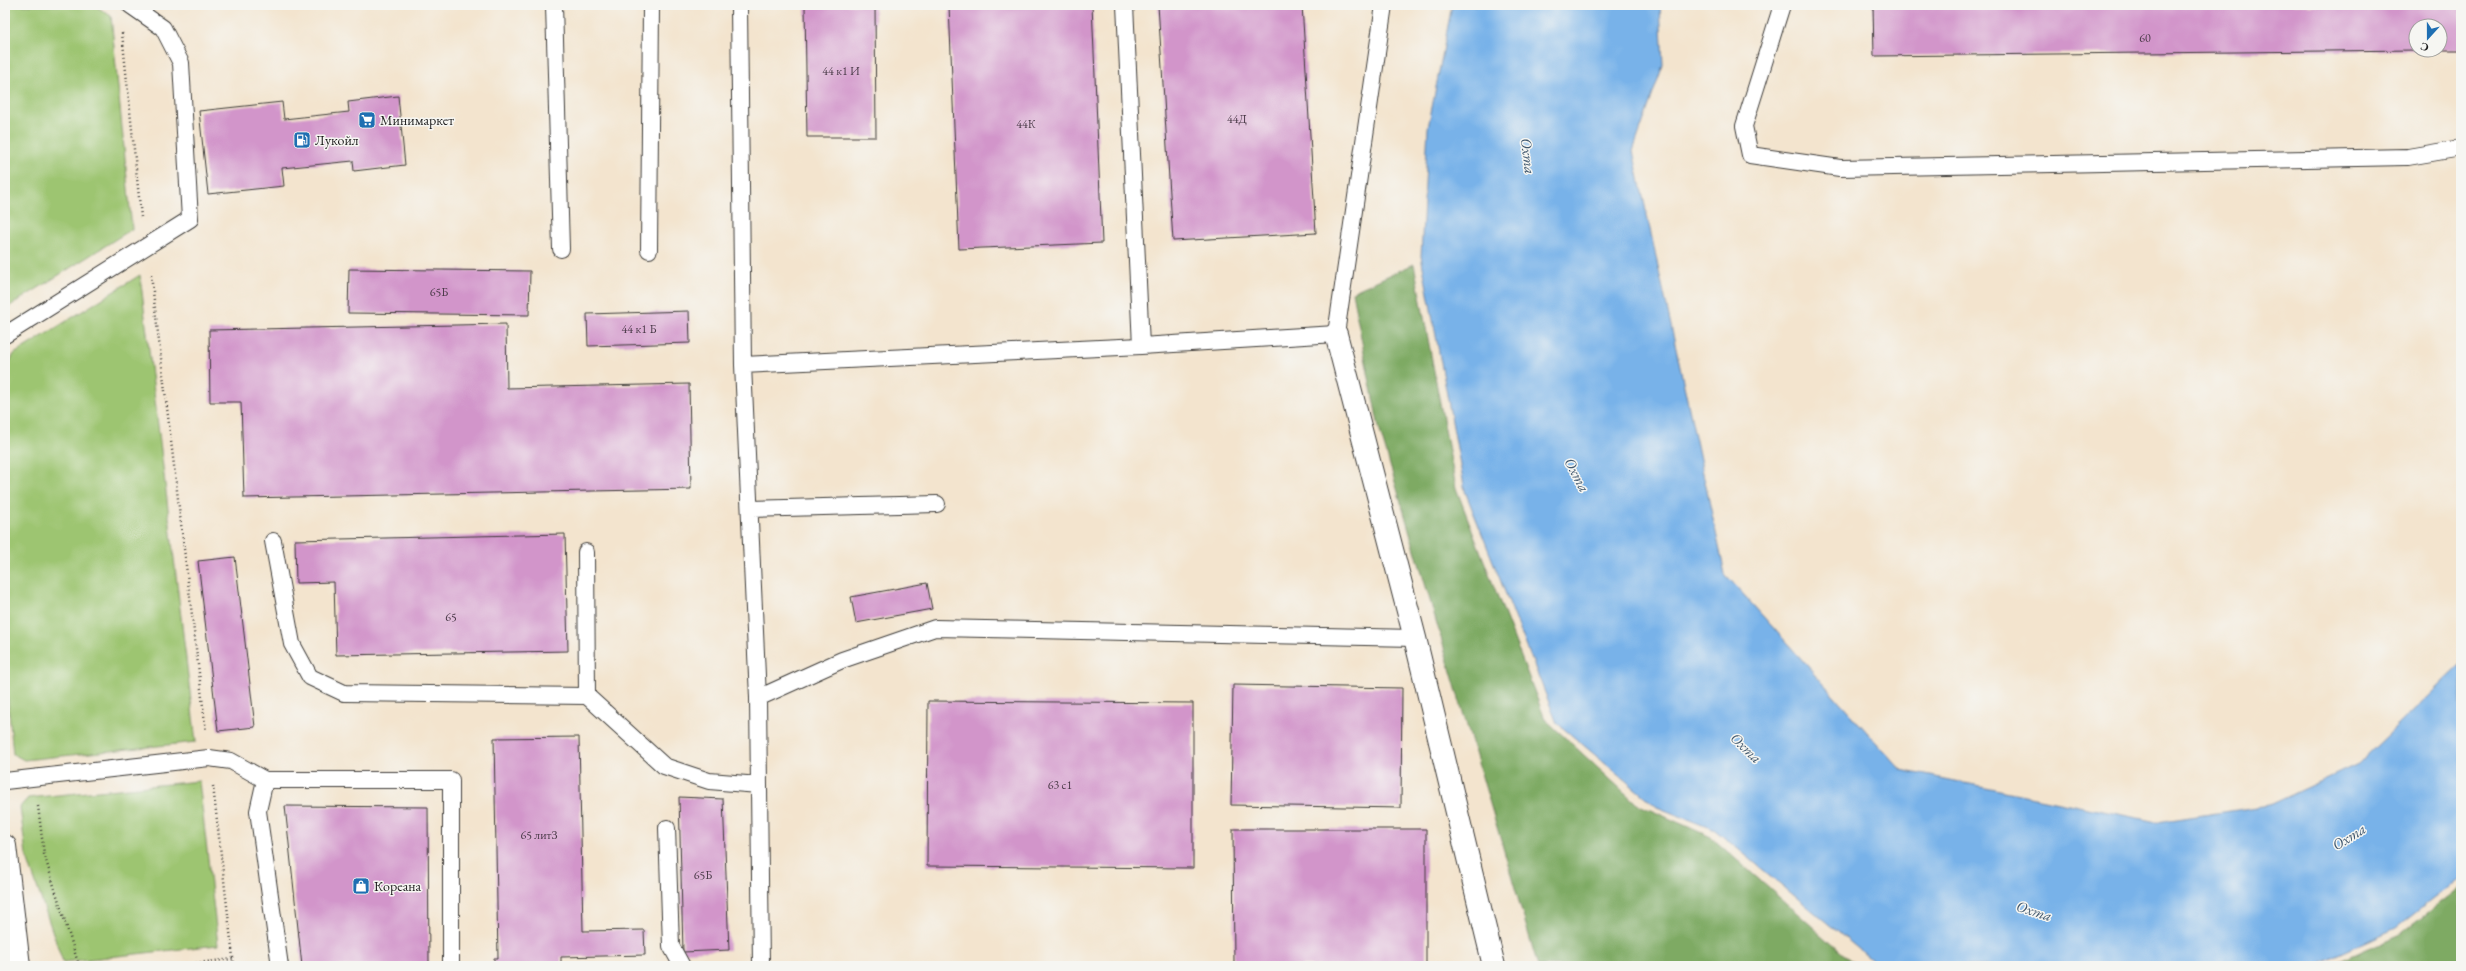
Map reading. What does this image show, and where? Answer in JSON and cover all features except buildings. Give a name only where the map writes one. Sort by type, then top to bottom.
[{"type":"street","points":[[1336,334],[1415,638],[1494,966]]},
{"type":"street","points":[[5,846],[18,966]]},
{"type":"lane","points":[[5,335],[148,247],[190,219],[181,63],[162,28],[130,5]]},
{"type":"lane","points":[[554,5],[560,249]]},
{"type":"lane","points":[[649,250],[651,5]]},
{"type":"lane","points":[[739,5],[743,365],[758,698],[761,966]]},
{"type":"lane","points":[[1125,5],[1141,346]]},
{"type":"lane","points":[[743,365],[1141,346],[1336,334],[1384,5]]},
{"type":"lane","points":[[1782,5],[1744,126],[1750,155],[1840,168],[2408,158],[2461,148]]},
{"type":"lane","points":[[750,509],[937,504]]},
{"type":"lane","points":[[273,541],[292,644],[310,676],[344,694],[587,696],[664,766],[709,781],[758,785]]},
{"type":"lane","points":[[586,552],[587,696]]},
{"type":"lane","points":[[758,698],[842,660],[935,628],[1415,638]]},
{"type":"lane","points":[[5,781],[209,758],[231,761],[265,780],[450,780],[451,966]]},
{"type":"lane","points":[[265,780],[258,811],[280,966]]},
{"type":"lane","points":[[667,828],[671,946],[682,966]]},
{"type":"path","points":[[122,28],[141,224],[148,247],[234,966]]},
{"type":"path","points":[[34,777],[44,854],[79,966]]},
{"type":"path","points":[[168,966],[233,959]]},
{"type":"green space","points":[[5,5],[94,5],[111,16],[132,229],[5,309]]},
{"type":"green space","points":[[1414,264],[1456,488],[1545,719],[1637,804],[1711,837],[1857,966],[1538,966],[1379,428],[1352,292]]},
{"type":"green space","points":[[140,275],[196,742],[24,760],[13,754],[5,671],[5,370],[14,354]]},
{"type":"green space","points":[[199,781],[218,945],[63,962],[26,855],[20,807],[28,798]]},
{"type":"green space","points":[[2461,887],[2461,966],[2329,966],[2402,933]]},
{"type":"water","name":"Охта","points":[[1452,5],[1660,5],[1663,65],[1633,151],[1725,574],[1901,770],[2157,822],[2270,805],[2358,764],[2461,664],[2461,877],[2396,928],[2313,966],[1879,966],[1715,830],[1657,807],[1557,723],[1465,491],[1421,256],[1428,128]]},
{"type":"place","name":"Минимаркет","points":[[367,120]]},
{"type":"place","name":"Лукойл","points":[[302,140]]},
{"type":"place","name":"Кореана","points":[[361,886]]}]
